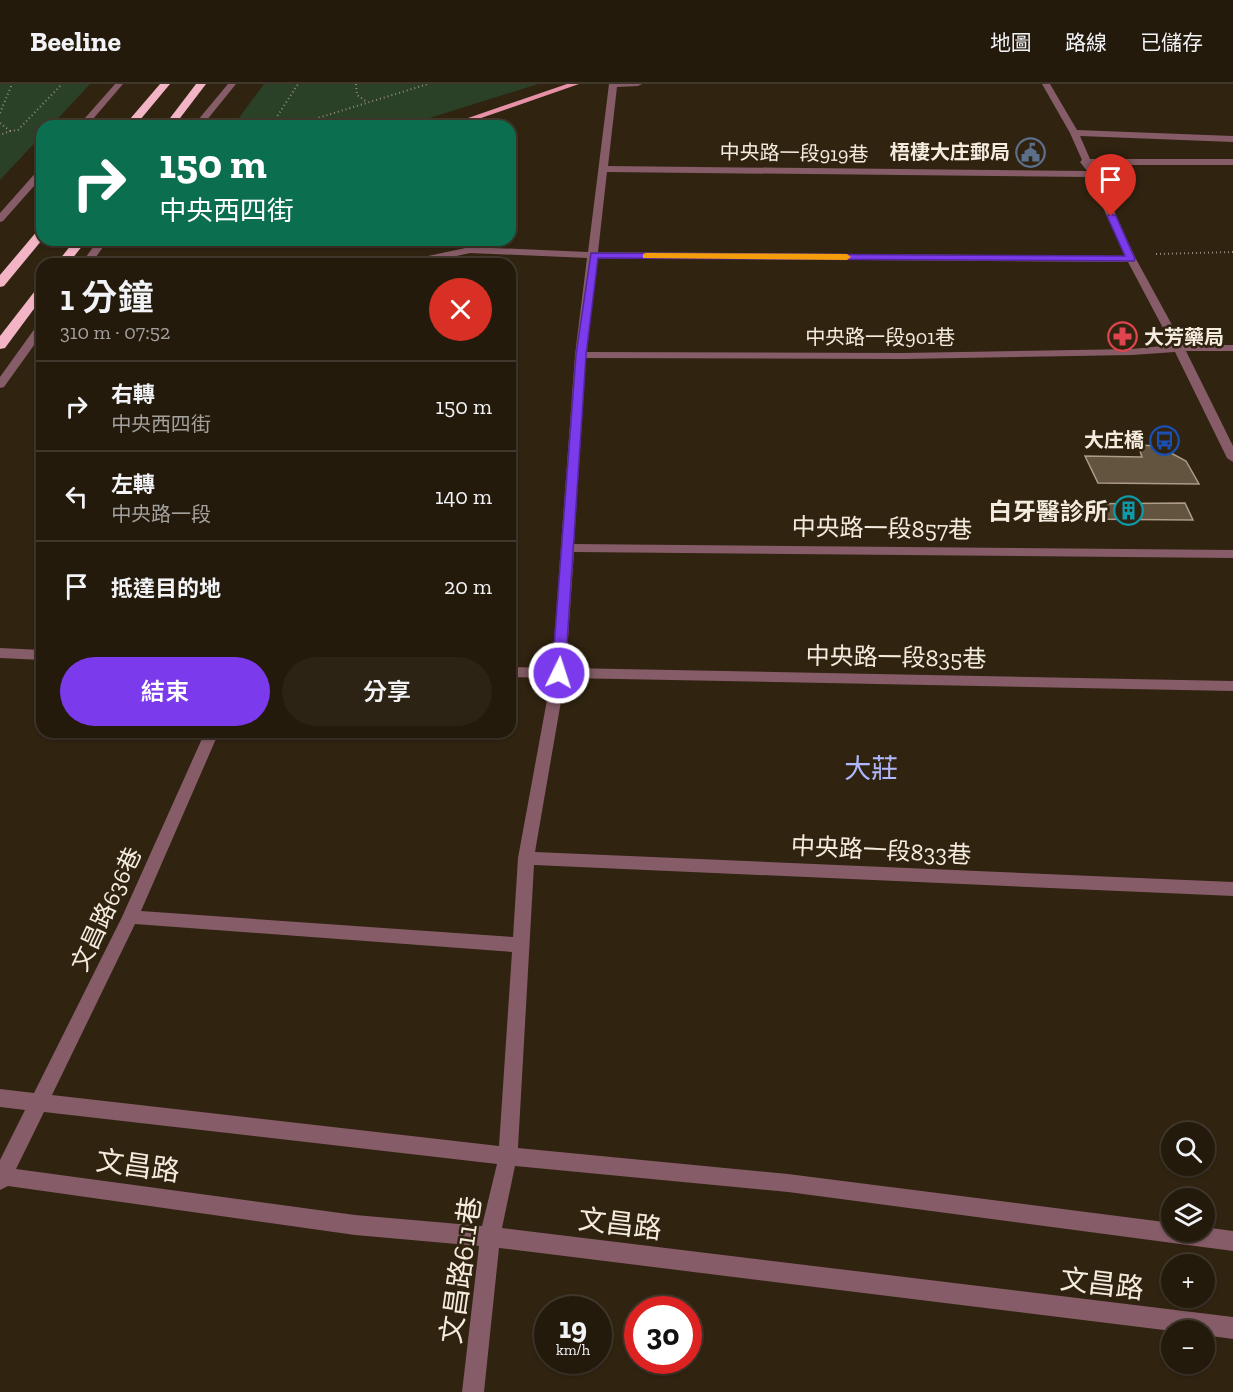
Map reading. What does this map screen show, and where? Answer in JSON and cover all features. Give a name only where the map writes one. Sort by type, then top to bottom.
[{"type":"highway","points":[[134,120],[165,84]]},
{"type":"highway","points":[[174,120],[201,84]]},
{"type":"highway","points":[[0,283],[36,239]]},
{"type":"highway","points":[[67,258],[76,246]]},
{"type":"highway","points":[[0,345],[36,299]]},
{"type":"main road","points":[[466,120],[575,84]]},
{"type":"street","points":[[87,120],[119,84]]},
{"type":"street","points":[[202,120],[232,84]]},
{"type":"street","points":[[613,84],[638,84]]},
{"type":"street","name":"文昌路611巷","points":[[473,1392],[490,1237],[508,1156],[526,858],[559,673],[581,355],[613,84]]},
{"type":"street","points":[[1046,84],[1074,133],[1085,162],[1131,259],[1179,348],[1233,458]]},
{"type":"street","points":[[1074,133],[1233,139]]},
{"type":"street","points":[[1085,162],[1233,162]]},
{"type":"street","name":"中央路一段919巷","points":[[603,169],[1092,174]]},
{"type":"street","points":[[0,219],[36,178]]},
{"type":"street","points":[[432,258],[470,250],[594,255],[1131,259]]},
{"type":"street","points":[[0,385],[36,334]]},
{"type":"street","name":"中央路一段901巷","points":[[581,355],[903,356],[1233,348]]},
{"type":"street","name":"中央路一段857巷","points":[[567,548],[1233,554]]},
{"type":"street","points":[[0,653],[36,655]]},
{"type":"street","name":"中央路一段835巷","points":[[516,672],[1233,686]]},
{"type":"street","name":"文昌路636巷","points":[[1,1178],[130,916],[209,738]]},
{"type":"street","name":"中央路一段833巷","points":[[526,858],[1233,889]]},
{"type":"street","points":[[130,916],[520,945]]},
{"type":"street","name":"文昌路","points":[[0,1098],[508,1156],[788,1183],[1233,1241]]},
{"type":"street","name":"文昌路","points":[[1,1178],[355,1225],[490,1237],[1233,1328]]},
{"type":"path","points":[[0,114],[12,84]]},
{"type":"path","points":[[0,135],[18,130],[62,84]]},
{"type":"path","points":[[275,120],[298,84]]},
{"type":"path","points":[[356,84],[357,95],[367,103]]},
{"type":"path","points":[[312,120],[428,84]]},
{"type":"path","points":[[0,123],[10,131]]},
{"type":"path","points":[[1131,259],[1160,253],[1233,252]]},
{"type":"green space","points":[[0,84],[90,84],[57,120],[36,120],[36,141],[0,180]]},
{"type":"green space","points":[[264,84],[538,84],[423,120],[237,120]]},
{"type":"building","points":[[1138,445],[1158,446],[1186,461],[1199,484],[1098,483],[1085,456],[1142,457]]},
{"type":"building","name":"白牙醫診所","points":[[1185,503],[1193,520],[1072,519],[1066,504]]},
{"type":"slow traffic","points":[[646,256],[847,257]]},
{"type":"place","name":"梧棲大庄郵局","points":[[1031,152]]},
{"type":"place","name":"大芳藥局","points":[[1123,337]]},
{"type":"place","name":"大庄橋","points":[[1165,440]]},
{"type":"place","name":"白牙醫診所","points":[[1129,511]]},
{"type":"district","name":"大莊","points":[[871,769]]},
{"type":"route","points":[[559,673],[581,355],[594,255],[1131,259],[1111,216]]}]
